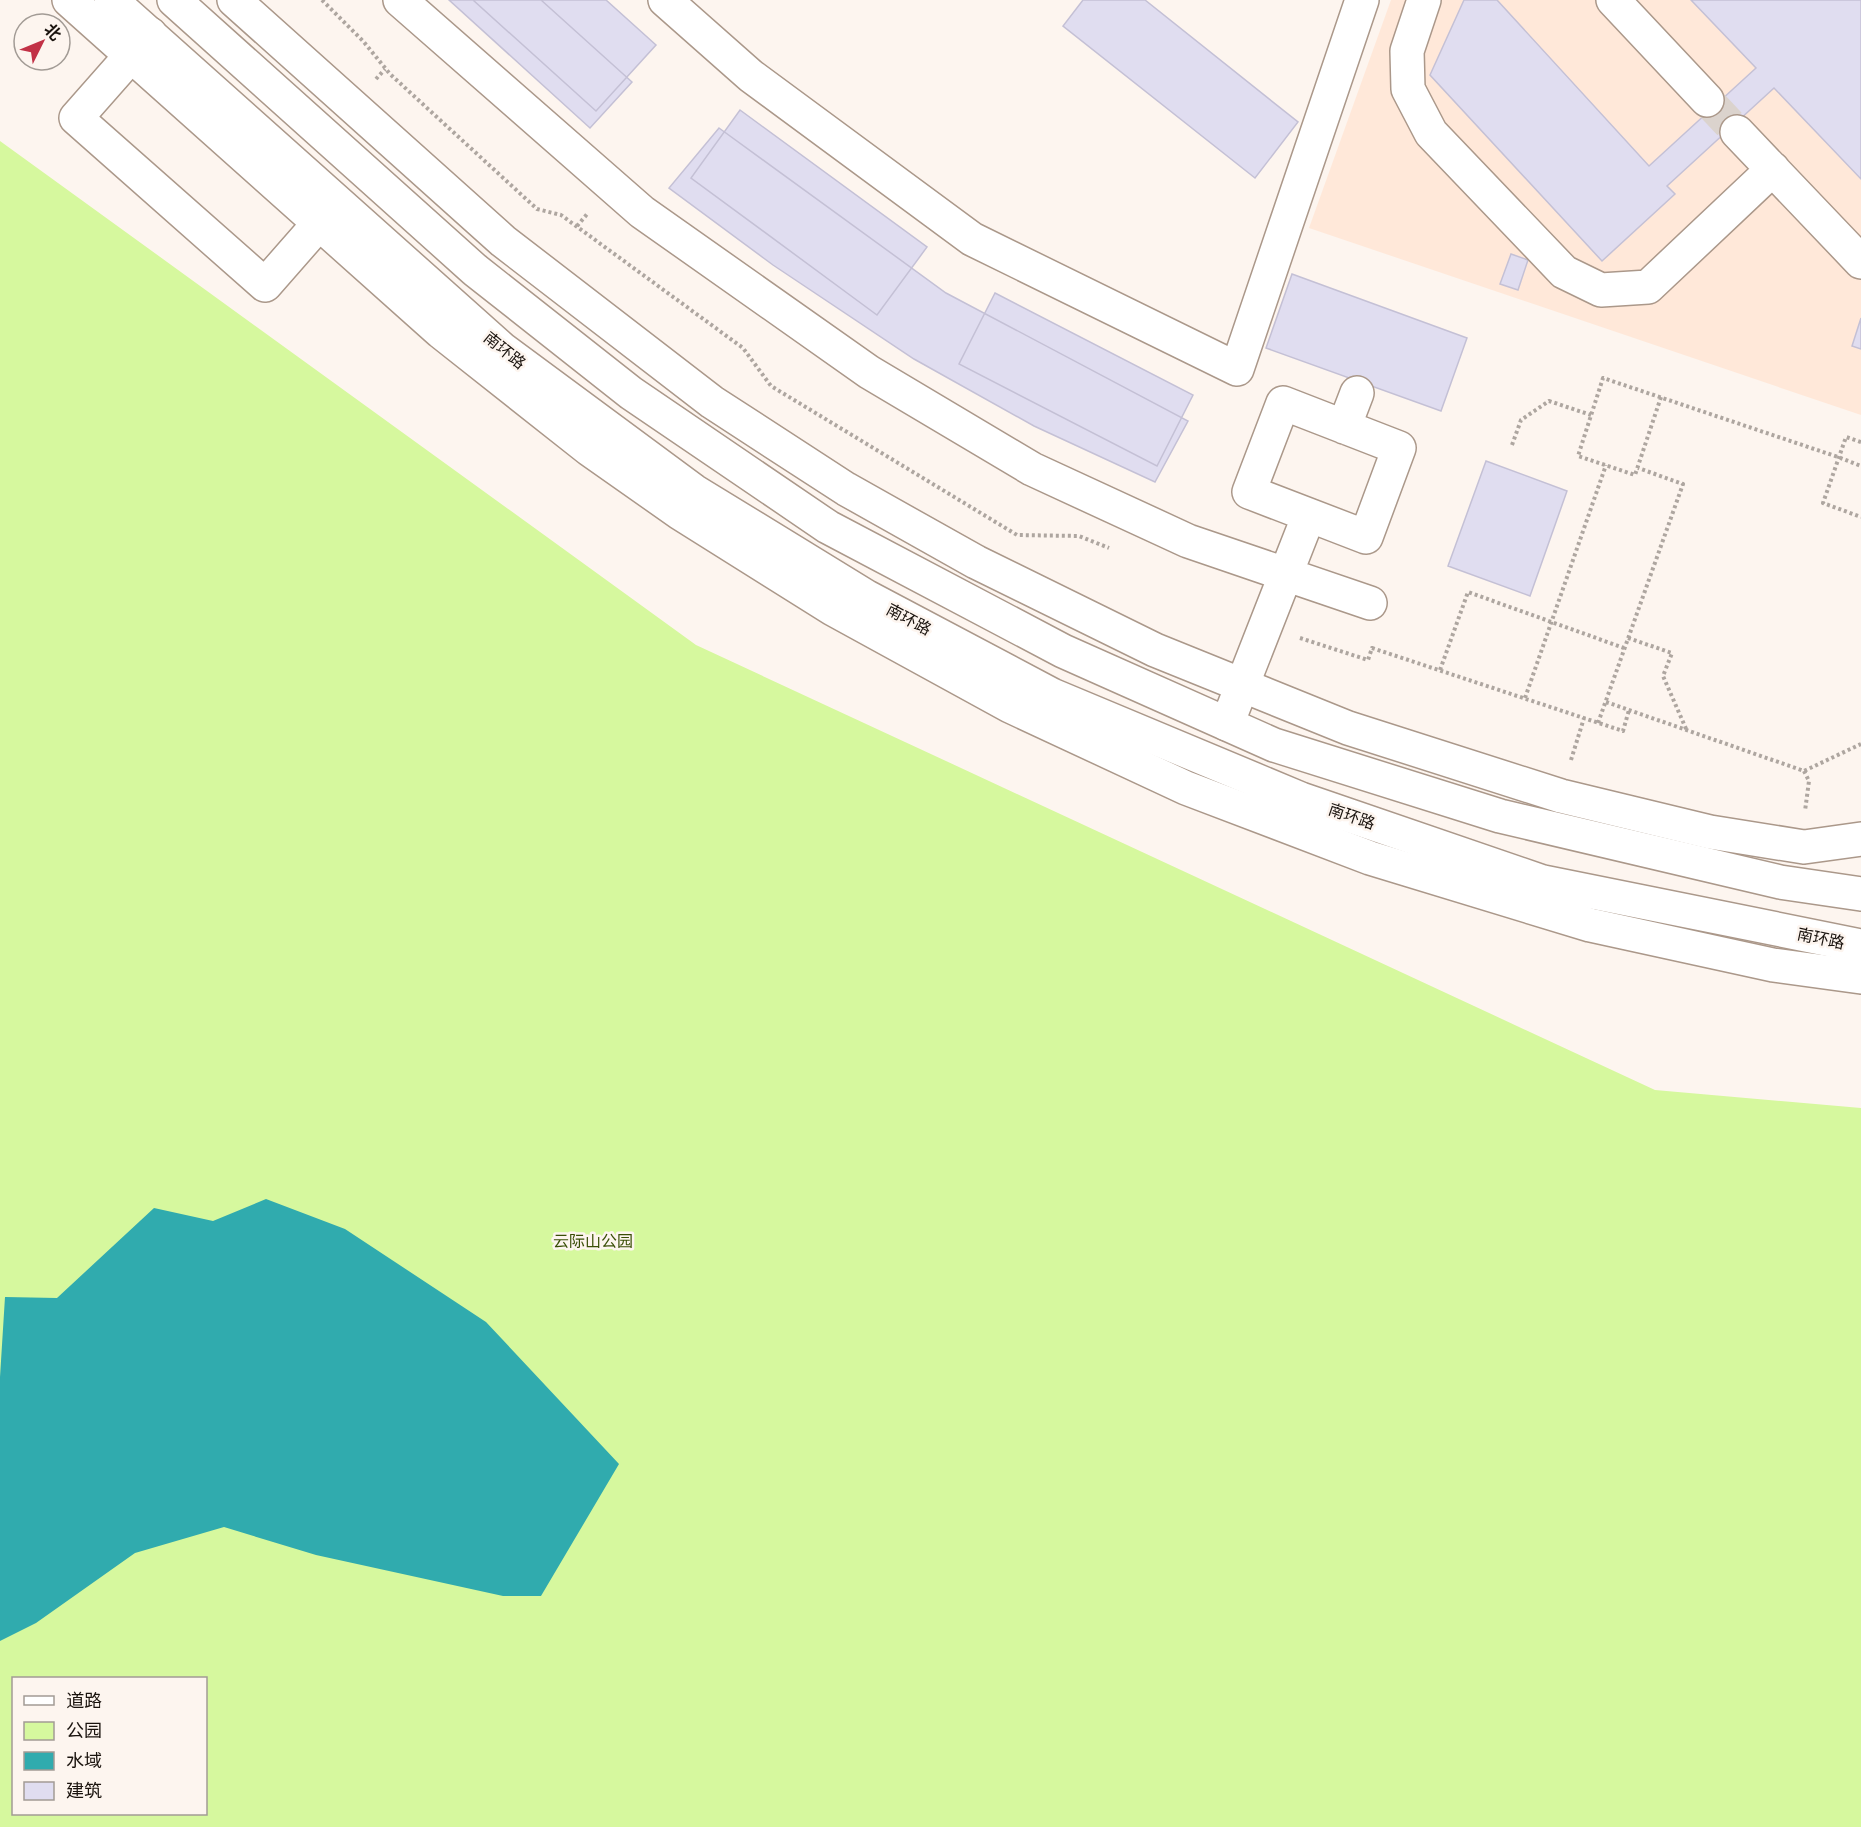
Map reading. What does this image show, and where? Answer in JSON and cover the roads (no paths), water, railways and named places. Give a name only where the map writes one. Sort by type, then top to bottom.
[{"type":"street","points":[[69,0],[141,44],[76,118],[265,285],[328,214],[450,339],[589,449],[680,513],[833,609],[1010,706],[1186,788],[1370,858],[1590,925],[1773,965],[1861,977]]},
{"type":"street","name":"南环路","points":[[111,0],[141,44],[328,214],[502,349],[694,491],[867,597],[1052,694],[1301,799],[1543,882],[1861,946]]},
{"type":"street","points":[[174,0],[475,270],[631,393],[828,527],[1063,651],[1274,745],[1500,816],[1780,882],[1861,894]]},
{"type":"street","points":[[186,0],[205,27]]},
{"type":"street","points":[[234,0],[503,241],[711,402],[846,489],[976,562],[1155,650],[1348,728],[1561,796],[1710,832],[1803,847],[1861,839]]},
{"type":"street","points":[[400,0],[642,212],[868,372],[1032,469],[1188,541],[1370,603]]},
{"type":"street","points":[[665,0],[751,76],[972,239],[1237,369],[1362,0]]},
{"type":"street","points":[[1424,0],[1407,51],[1408,89],[1431,133],[1564,272],[1601,290],[1648,287],[1773,169]]},
{"type":"street","points":[[1612,0],[1707,100]]},
{"type":"street","points":[[1737,132],[1861,262]]},
{"type":"street","points":[[1344,427],[1357,393]]},
{"type":"street","points":[[1283,403],[1399,448],[1366,537],[1309,515],[1249,492],[1283,403]]},
{"type":"street","points":[[1227,724],[1309,515]]},
{"type":"water","points":[[266,1199],[345,1229],[486,1322],[619,1464],[541,1596],[503,1596],[316,1555],[224,1527],[135,1553],[36,1623],[0,1641],[0,1377],[5,1297],[57,1298],[154,1208],[213,1221]]},
{"type":"tunnel","points":[[1707,100],[1737,132]]},
{"type":"park label","name":"云际山公园","points":[[593,1241]]}]
